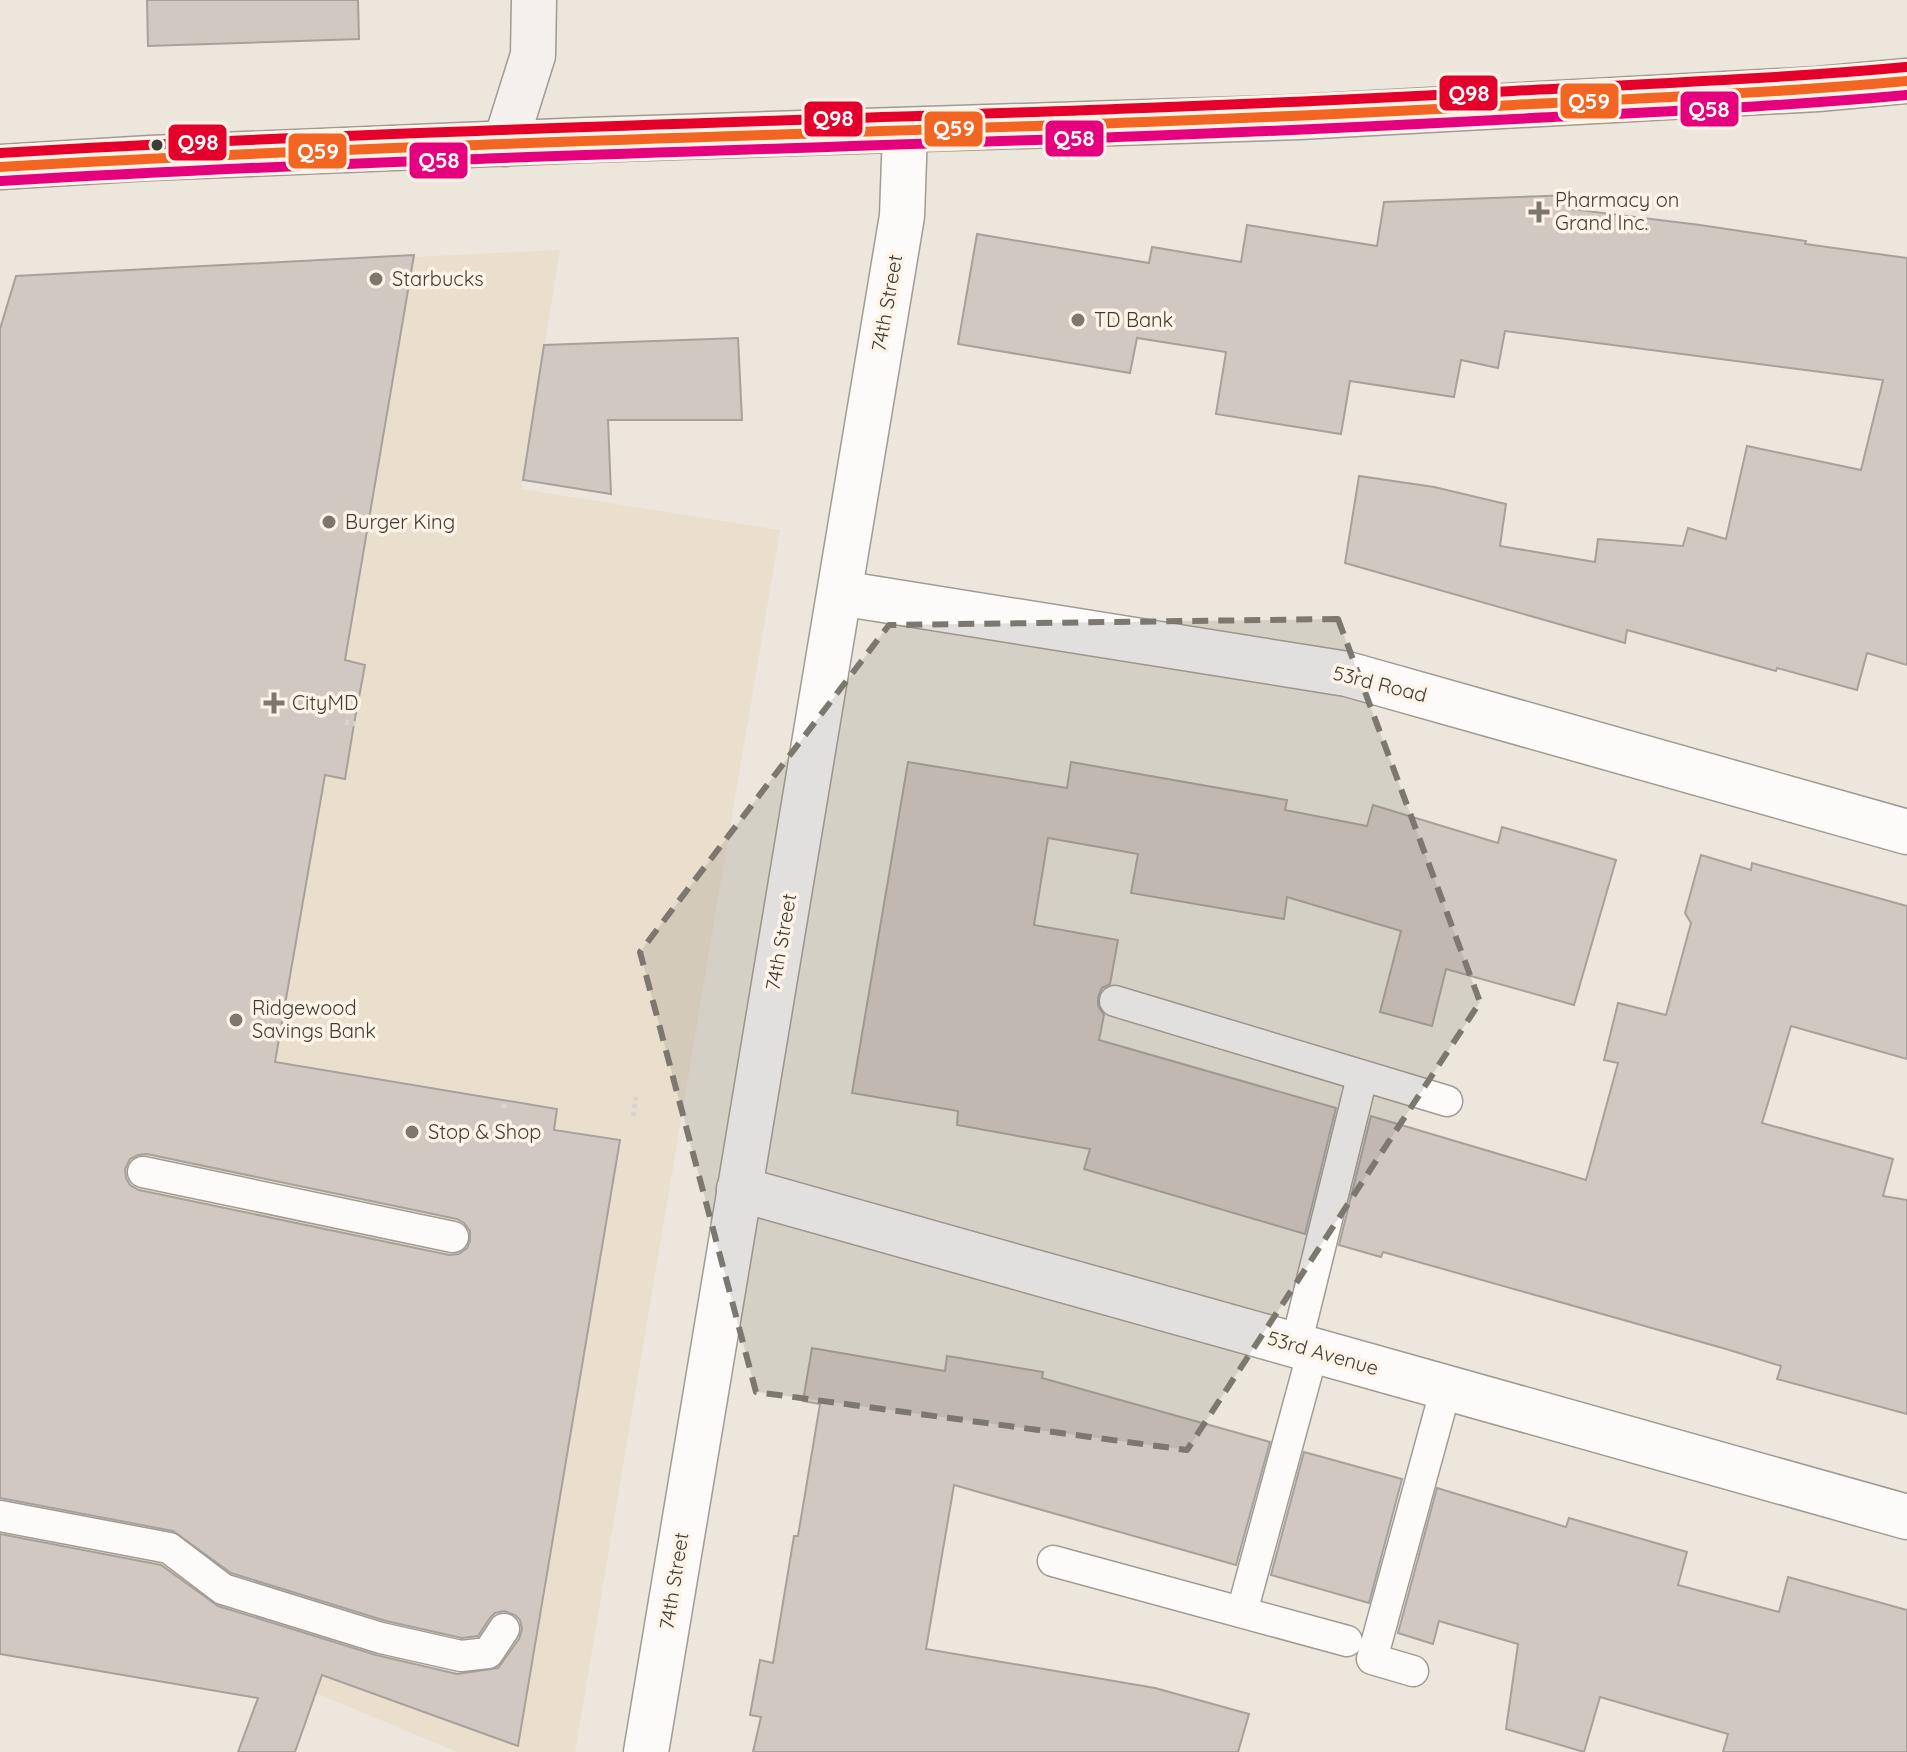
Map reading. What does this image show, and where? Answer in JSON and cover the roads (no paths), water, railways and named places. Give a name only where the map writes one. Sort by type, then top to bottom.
[{"type":"main road","points":[[505,144],[533,55],[534,0]]},
{"type":"main road","points":[[0,167],[505,144],[1300,117],[1803,90],[1907,81]]},
{"type":"street","name":"74th Street","points":[[646,1752],[902,216],[905,131]]},
{"type":"street","name":"53rd Road","points":[[840,593],[1347,674],[1907,832]]},
{"type":"street","name":"53rd Avenue","points":[[739,1189],[1907,1517]]},
{"type":"lane","points":[[1115,1001],[1447,1101]]},
{"type":"lane","points":[[1242,1612],[1305,1348],[1362,1077]]},
{"type":"lane","points":[[143,1172],[453,1237]]},
{"type":"lane","points":[[1413,1671],[1372,1659],[1446,1388]]},
{"type":"lane","points":[[0,1516],[169,1548],[223,1589],[381,1638],[447,1653],[461,1656],[488,1653],[504,1629]]},
{"type":"lane","points":[[1053,1561],[1347,1641]]},
{"type":"place","name":"Pharmacy on Grand Inc.","points":[[1539,212]]},
{"type":"place","name":"Starbucks","points":[[376,279]]},
{"type":"place","name":"TD Bank","points":[[1078,320]]},
{"type":"place","name":"Burger King","points":[[329,522]]},
{"type":"place","name":"CityMD","points":[[274,703]]},
{"type":"place","name":"Ridgewood Savings Bank","points":[[236,1020]]},
{"type":"place","name":"Stop & Shop","points":[[412,1132]]}]
